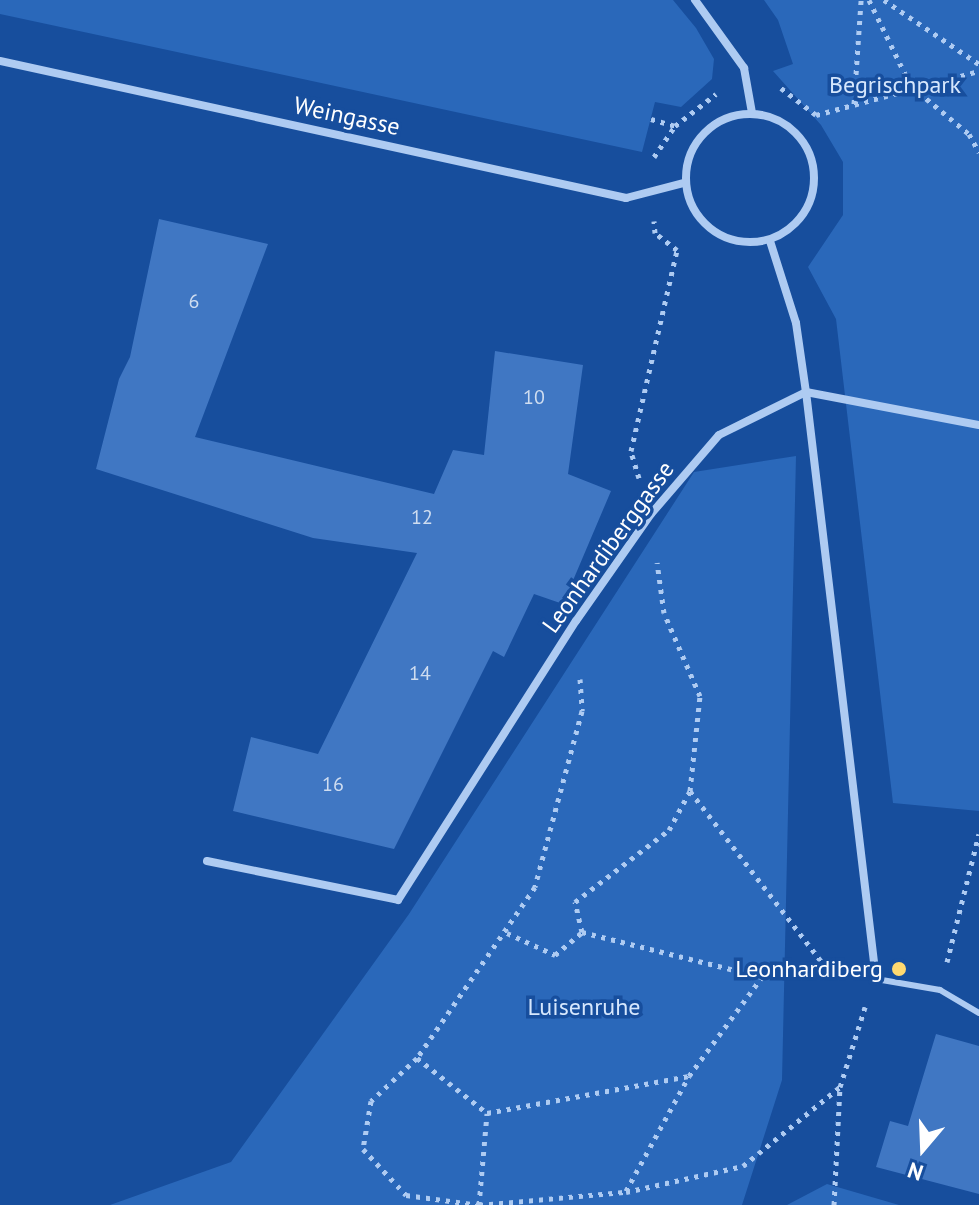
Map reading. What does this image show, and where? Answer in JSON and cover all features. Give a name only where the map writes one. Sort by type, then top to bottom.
[{"type":"street","points":[[695,0],[744,68],[752,113]]},
{"type":"street","name":"Weingasse","points":[[0,61],[626,198],[684,183]]},
{"type":"street","points":[[752,113],[781,120],[804,140],[815,169],[812,200],[796,225],[770,241],[731,241],[699,219],[684,183],[689,155],[703,132],[725,117],[752,113]]},
{"type":"street","points":[[770,241],[796,323],[806,392],[876,979]]},
{"type":"street","points":[[806,392],[979,425]]},
{"type":"street","name":"Leonhardiberggasse","points":[[207,861],[398,900],[576,621],[651,514],[719,435],[806,392]]},
{"type":"lane","points":[[876,979],[940,990],[979,1013]]},
{"type":"path","points":[[854,104],[861,0]]},
{"type":"path","points":[[869,0],[911,86],[969,134],[979,152]]},
{"type":"path","points":[[884,0],[979,64]]},
{"type":"path","points":[[582,932],[575,902],[669,830],[690,791],[700,696],[664,613],[651,514],[631,451],[677,250],[655,233],[651,161],[675,126],[710,96],[746,87],[778,87],[816,115],[911,86],[979,71]]},
{"type":"path","points":[[651,119],[675,126]]},
{"type":"path","points":[[576,621],[582,711],[535,887],[417,1058],[371,1101],[363,1149],[406,1195],[479,1205],[626,1192],[743,1166],[840,1087]]},
{"type":"path","points":[[690,791],[826,967]]},
{"type":"path","points":[[940,990],[979,834]]},
{"type":"path","points":[[506,932],[555,955],[582,932]]},
{"type":"path","points":[[582,932],[762,977],[826,967],[876,979],[840,1087],[834,1205]]},
{"type":"path","points":[[626,1192],[689,1076],[762,977]]},
{"type":"path","points":[[417,1058],[487,1113],[689,1076]]},
{"type":"path","points":[[479,1205],[487,1113]]},
{"type":"green space","points":[[0,0],[673,0],[696,28],[714,59],[712,79],[681,107],[655,102],[642,152],[0,14]]},
{"type":"green space","name":"Begrischpark","points":[[764,0],[979,0],[979,811],[893,803],[836,319],[808,267],[843,215],[843,162],[821,125],[773,71],[793,64],[778,20]]},
{"type":"green space","name":"Luisenruhe","points":[[796,456],[782,1080],[742,1205],[110,1205],[231,1162],[409,914],[694,472]]},
{"type":"green space","points":[[827,1184],[899,1205],[787,1205]]},
{"type":"building","points":[[159,219],[268,244],[195,437],[434,494],[453,450],[484,455],[495,351],[583,365],[568,474],[611,491],[563,604],[534,594],[504,657],[493,651],[394,849],[233,811],[251,737],[318,754],[417,553],[313,538],[96,469],[119,379],[130,357]]},
{"type":"building","points":[[936,1034],[979,1046],[979,1194],[876,1167],[890,1121],[908,1126]]},
{"type":"place","name":"Leonhardiberg","points":[[899,969]]}]
